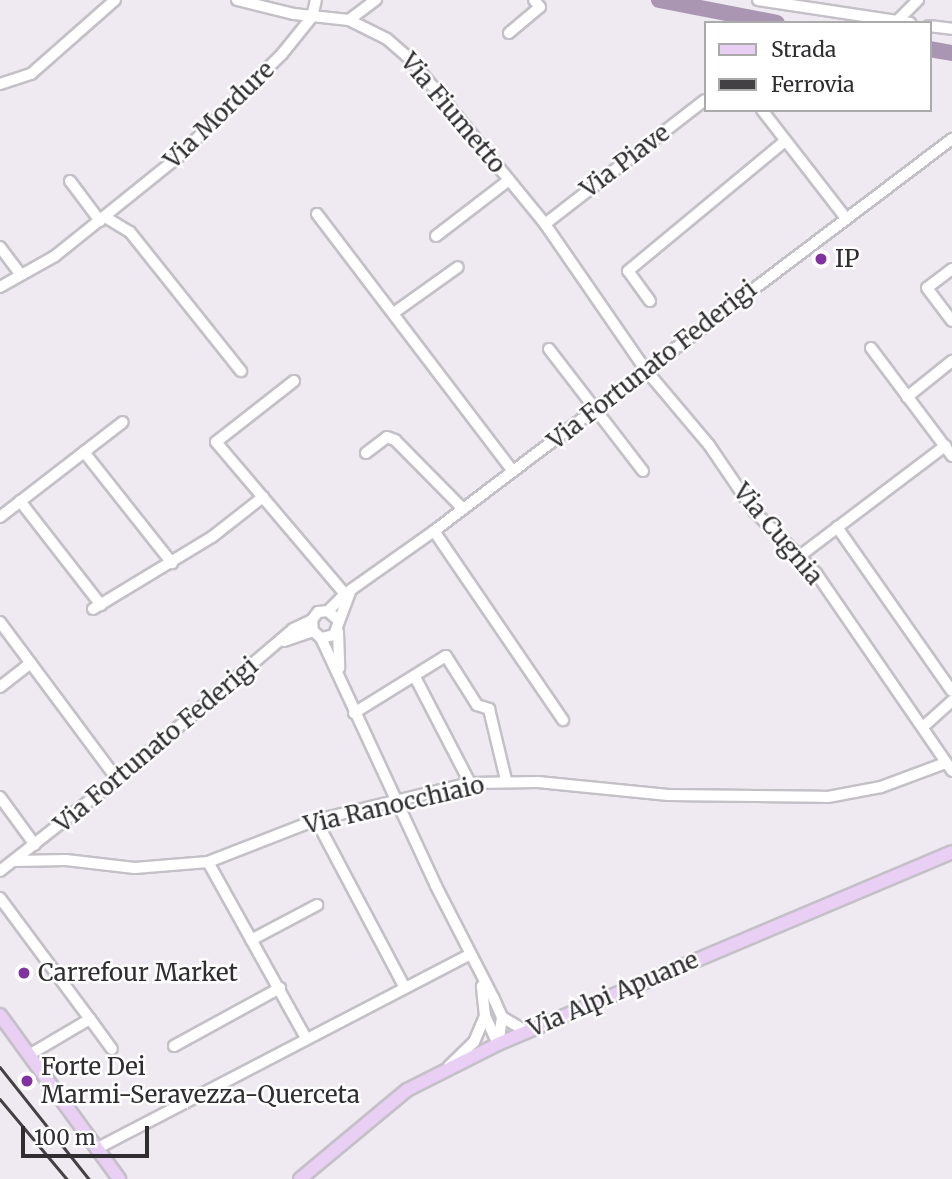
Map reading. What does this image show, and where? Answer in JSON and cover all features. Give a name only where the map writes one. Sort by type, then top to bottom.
[{"type":"main road","name":"Via Alpi Apuane","points":[[300,1179],[347,1136],[407,1090],[445,1070],[525,1031],[952,852]]},
{"type":"main road","points":[[0,1015],[119,1179]]},
{"type":"street","points":[[0,84],[32,74],[115,0]]},
{"type":"street","name":"Via Fiumetto","points":[[237,0],[312,17],[349,20],[387,39],[411,60],[545,224],[645,369]]},
{"type":"street","name":"Via Mordure","points":[[0,287],[55,256],[178,157],[282,54],[312,17],[316,0]]},
{"type":"street","points":[[349,20],[376,0]]},
{"type":"street","points":[[509,33],[540,7],[534,0]]},
{"type":"street","points":[[758,0],[897,21],[918,0]]},
{"type":"street","points":[[931,26],[952,29]]},
{"type":"street","name":"Via Piave","points":[[545,224],[704,101]]},
{"type":"street","points":[[763,112],[845,216]]},
{"type":"street","name":"Via Fortunato Federigi","points":[[0,871],[117,779],[277,644],[315,630],[328,611],[348,591],[434,531],[845,216],[952,139]]},
{"type":"street","points":[[650,301],[628,271],[785,141]]},
{"type":"street","name":"Via Fiumetto","points":[[436,236],[509,180]]},
{"type":"street","points":[[70,181],[103,219],[130,232],[242,371]]},
{"type":"street","points":[[317,214],[395,312],[513,471]]},
{"type":"street","points":[[0,247],[20,274]]},
{"type":"street","points":[[395,312],[458,267]]},
{"type":"street","points":[[952,269],[928,288],[952,321]]},
{"type":"street","points":[[871,348],[952,456]]},
{"type":"street","points":[[549,349],[643,471]]},
{"type":"street","points":[[907,397],[952,361]]},
{"type":"street","name":"Via Cugnia","points":[[645,369],[709,445],[754,511],[800,555],[923,727],[948,768]]},
{"type":"street","points":[[294,381],[216,442],[348,591],[338,626],[341,679]]},
{"type":"street","points":[[0,517],[122,422]]},
{"type":"street","points":[[366,453],[387,437],[395,440],[463,509]]},
{"type":"street","points":[[800,555],[945,446]]},
{"type":"street","points":[[84,452],[172,563]]},
{"type":"street","points":[[20,501],[97,607],[172,563],[263,497]]},
{"type":"street","points":[[838,527],[952,691]]},
{"type":"street","points":[[434,531],[563,720]]},
{"type":"street","points":[[328,611],[338,626]]},
{"type":"street","points":[[338,626],[315,630],[341,679],[354,713],[398,800],[469,955],[502,1017],[525,1031]]},
{"type":"street","points":[[2,628],[117,779]]},
{"type":"street","points":[[354,713],[446,656],[477,705],[489,709],[506,780]]},
{"type":"street","points":[[0,687],[31,663]]},
{"type":"street","points":[[415,677],[470,783]]},
{"type":"street","points":[[923,727],[952,701]]},
{"type":"street","name":"Via Ranocchiaio","points":[[15,861],[66,860],[135,868],[208,862],[316,820],[470,783],[506,780],[668,795],[796,799],[880,787],[948,768]]},
{"type":"street","points":[[0,797],[35,845]]},
{"type":"street","points":[[316,820],[405,988]]},
{"type":"street","points":[[208,862],[306,1038]]},
{"type":"street","points":[[0,898],[112,1049]]},
{"type":"street","points":[[251,940],[317,905]]},
{"type":"street","points":[[96,1149],[469,955]]},
{"type":"street","points":[[480,975],[485,1016],[498,1044]]},
{"type":"street","points":[[174,1046],[280,988]]},
{"type":"street","points":[[445,1070],[474,1042],[485,1016]]},
{"type":"street","points":[[498,1044],[502,1017]]},
{"type":"street","points":[[29,1055],[90,1018]]},
{"type":"waterway","points":[[659,0],[767,21]]},
{"type":"waterway","points":[[931,49],[952,53]]},
{"type":"railway","points":[[0,1067],[89,1179]]},
{"type":"railway","points":[[0,1099],[67,1179]]},
{"type":"place","name":"IP","points":[[821,259]]},
{"type":"place","name":"Carrefour Market","points":[[24,973]]},
{"type":"place","name":"Forte Dei Marmi-Seravezza-Querceta","points":[[27,1081]]}]
